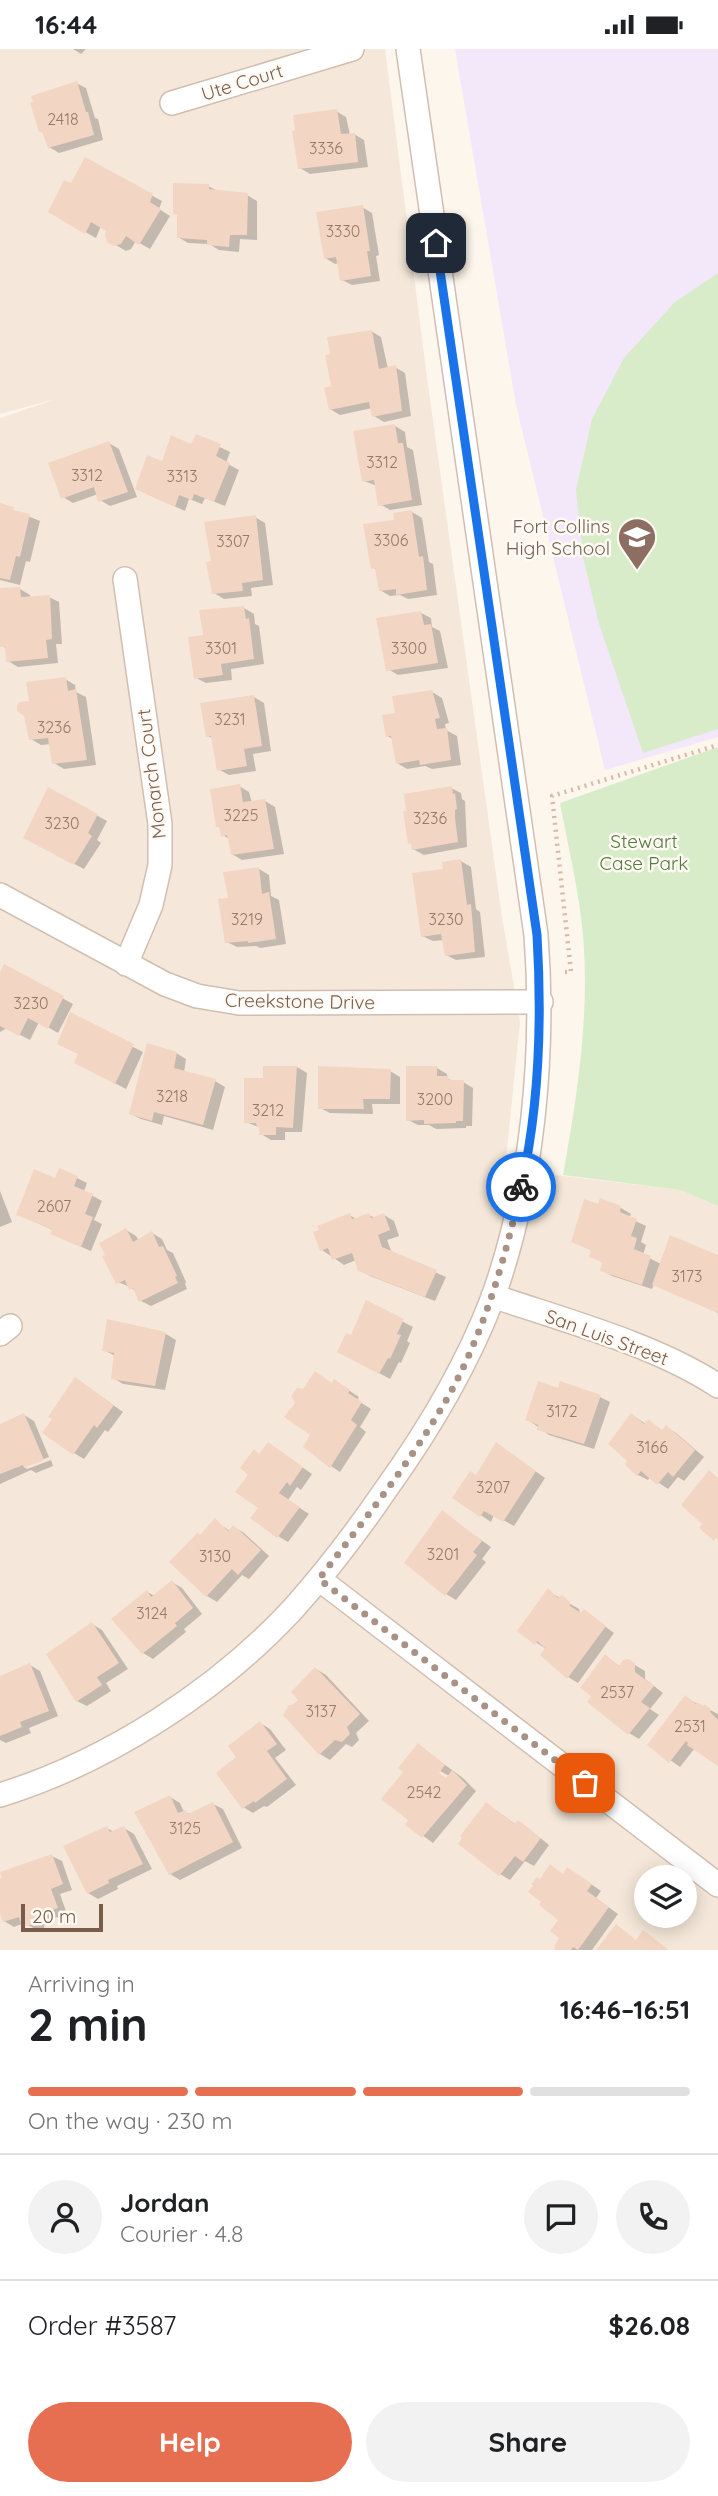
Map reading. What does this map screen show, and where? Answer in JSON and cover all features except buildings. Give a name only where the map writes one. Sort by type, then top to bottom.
[{"type":"street","name":"Ute Court","points":[[172,103],[352,49]]},
{"type":"street","points":[[0,1795],[93,1758],[170,1713],[239,1660],[291,1611],[319,1579],[413,1452],[448,1396],[493,1296],[524,1176],[534,1111],[541,1002],[537,935],[408,49]]},
{"type":"street","name":"Monarch Court","points":[[125,579],[160,824],[160,865],[152,905],[126,964]]},
{"type":"street","name":"Creekstone Drive","points":[[0,895],[165,984],[197,996],[239,1003],[541,1002]]},
{"type":"street","name":"San Luis Street","points":[[493,1296],[658,1355],[694,1370],[718,1386]]},
{"type":"street","points":[[319,1579],[718,1885]]},
{"type":"path","points":[[565,972],[571,972],[552,796],[718,745]]},
{"type":"shaded area","points":[[0,49],[385,49],[426,370],[502,917],[520,1022],[505,1169],[680,1190],[718,1206],[718,1950],[0,1950],[0,418],[56,399],[0,414]]},
{"type":"shaded area","name":"Fort Collins High School","points":[[455,49],[718,49],[718,737],[605,770],[516,405]]},
{"type":"green space","points":[[718,273],[718,729],[643,753],[599,624],[583,557],[576,490],[592,419],[624,358],[675,302]]},
{"type":"green space","name":"Stewart Case Park","points":[[718,747],[718,1206],[680,1190],[563,1175],[581,1056],[585,965],[579,902],[560,803]]},
{"type":"way so far","points":[[521,1187],[493,1296],[448,1396],[413,1452],[319,1579],[585,1783]]},
{"type":"place","name":"Fort Collins High School","points":[[637,571]]},
{"type":"route","points":[[436,243],[537,935],[541,1002],[540,1045],[534,1111],[521,1187]]}]
